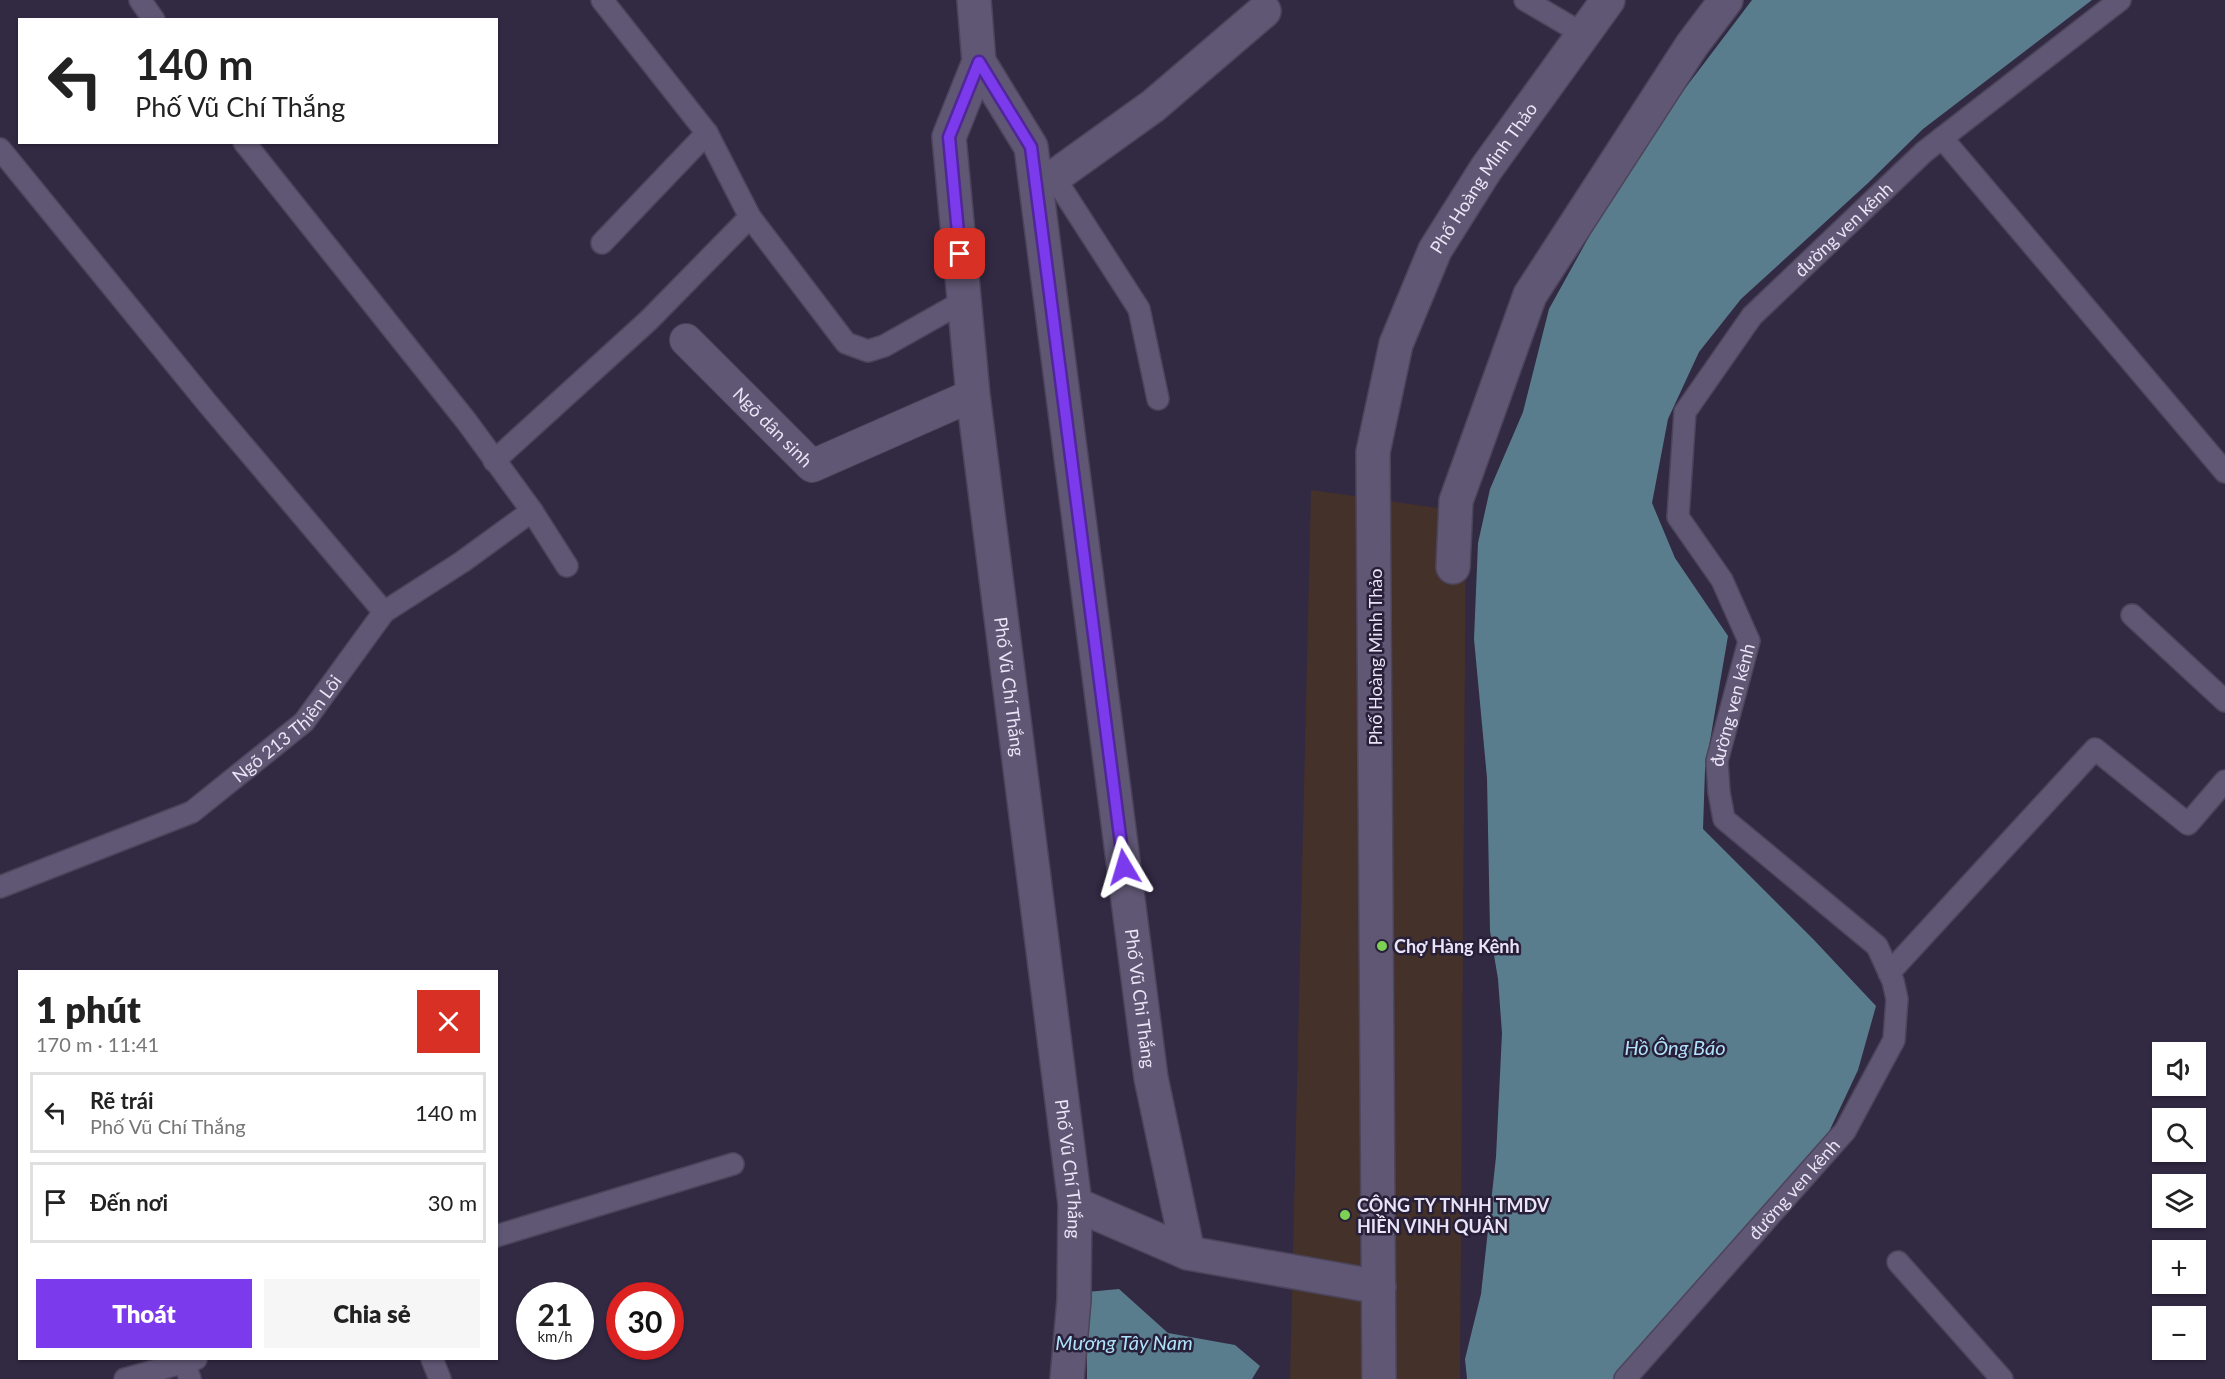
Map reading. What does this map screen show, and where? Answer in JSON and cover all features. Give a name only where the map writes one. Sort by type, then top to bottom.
[{"type":"street","name":"Phố Vũ Chí Thắng","points":[[975,0],[979,62],[949,137],[973,395],[1075,1204],[1074,1299],[1067,1379]]},
{"type":"street","name":"Phố Hoàng Minh Thảo","points":[[1379,1379],[1373,452],[1396,344],[1434,250],[1486,169],[1608,0]]},
{"type":"street","points":[[1453,567],[1456,501],[1530,295],[1692,45],[1726,0]]},
{"type":"street","points":[[1045,181],[1153,106],[1264,10]]},
{"type":"street","name":"Phố Vũ Chi Thắng","points":[[979,62],[1031,147],[1045,181],[1151,1078],[1188,1253]]},
{"type":"street","name":"Ngõ dân sinh","points":[[686,340],[812,466],[973,395]]},
{"type":"street","points":[[1075,1204],[1188,1253],[1379,1287]]},
{"type":"lane","points":[[140,0],[153,18]]},
{"type":"lane","points":[[602,0],[707,134],[750,217],[846,343],[868,351],[884,346],[964,301]]},
{"type":"lane","points":[[1525,0],[1583,34]]},
{"type":"lane","name":"đường ven kênh","points":[[1625,1379],[1845,1131],[1894,1040],[1897,999],[1877,946],[1724,819],[1717,761],[1749,641],[1722,580],[1678,517],[1685,412],[1752,316],[1924,152],[2120,0]]},
{"type":"lane","points":[[602,243],[707,134]]},
{"type":"lane","points":[[1942,138],[2225,472]]},
{"type":"lane","points":[[246,144],[432,377],[532,511],[567,566]]},
{"type":"lane","points":[[0,149],[208,404],[384,612]]},
{"type":"lane","points":[[1045,181],[1139,309],[1158,399]]},
{"type":"lane","points":[[494,461],[649,320],[750,217]]},
{"type":"lane","name":"Ngõ 213 Thiên Lôi","points":[[0,887],[192,812],[304,722],[384,612],[462,562],[532,511]]},
{"type":"lane","points":[[2132,615],[2225,701]]},
{"type":"lane","points":[[1889,973],[2095,749],[2188,824],[2225,781]]},
{"type":"lane","points":[[498,1235],[732,1164]]},
{"type":"lane","points":[[1898,1262],[1990,1375]]},
{"type":"lane","points":[[432,1360],[440,1379]]},
{"type":"lane","points":[[125,1379],[190,1367]]},
{"type":"shaded area","name":"Chợ Hàng Kênh","points":[[1311,490],[1466,512],[1460,1379],[1290,1379]]},
{"type":"water","name":"Hồ Ông Báo","points":[[1752,0],[2092,0],[1923,129],[1867,184],[1741,299],[1699,352],[1668,419],[1652,503],[1675,558],[1728,636],[1705,770],[1703,829],[1876,1006],[1858,1070],[1827,1136],[1617,1379],[1467,1379],[1465,1359],[1481,1294],[1496,1157],[1502,1033],[1498,979],[1490,931],[1487,778],[1474,639],[1478,543],[1490,489],[1523,412],[1549,309],[1606,206],[1677,99]]},
{"type":"water","name":"Mương Tây Nam","points":[[1119,1289],[1168,1333],[1235,1345],[1260,1366],[1252,1379],[1087,1379],[1087,1292]]},
{"type":"place","name":"Chợ Hàng Kênh","points":[[1382,946]]},
{"type":"place","name":"CÔNG TY TNHH TMDV HIỀN VINH QUÂN","points":[[1345,1215]]},
{"type":"route","points":[[960,254],[949,137],[979,62],[1031,147],[1124,867]]}]
